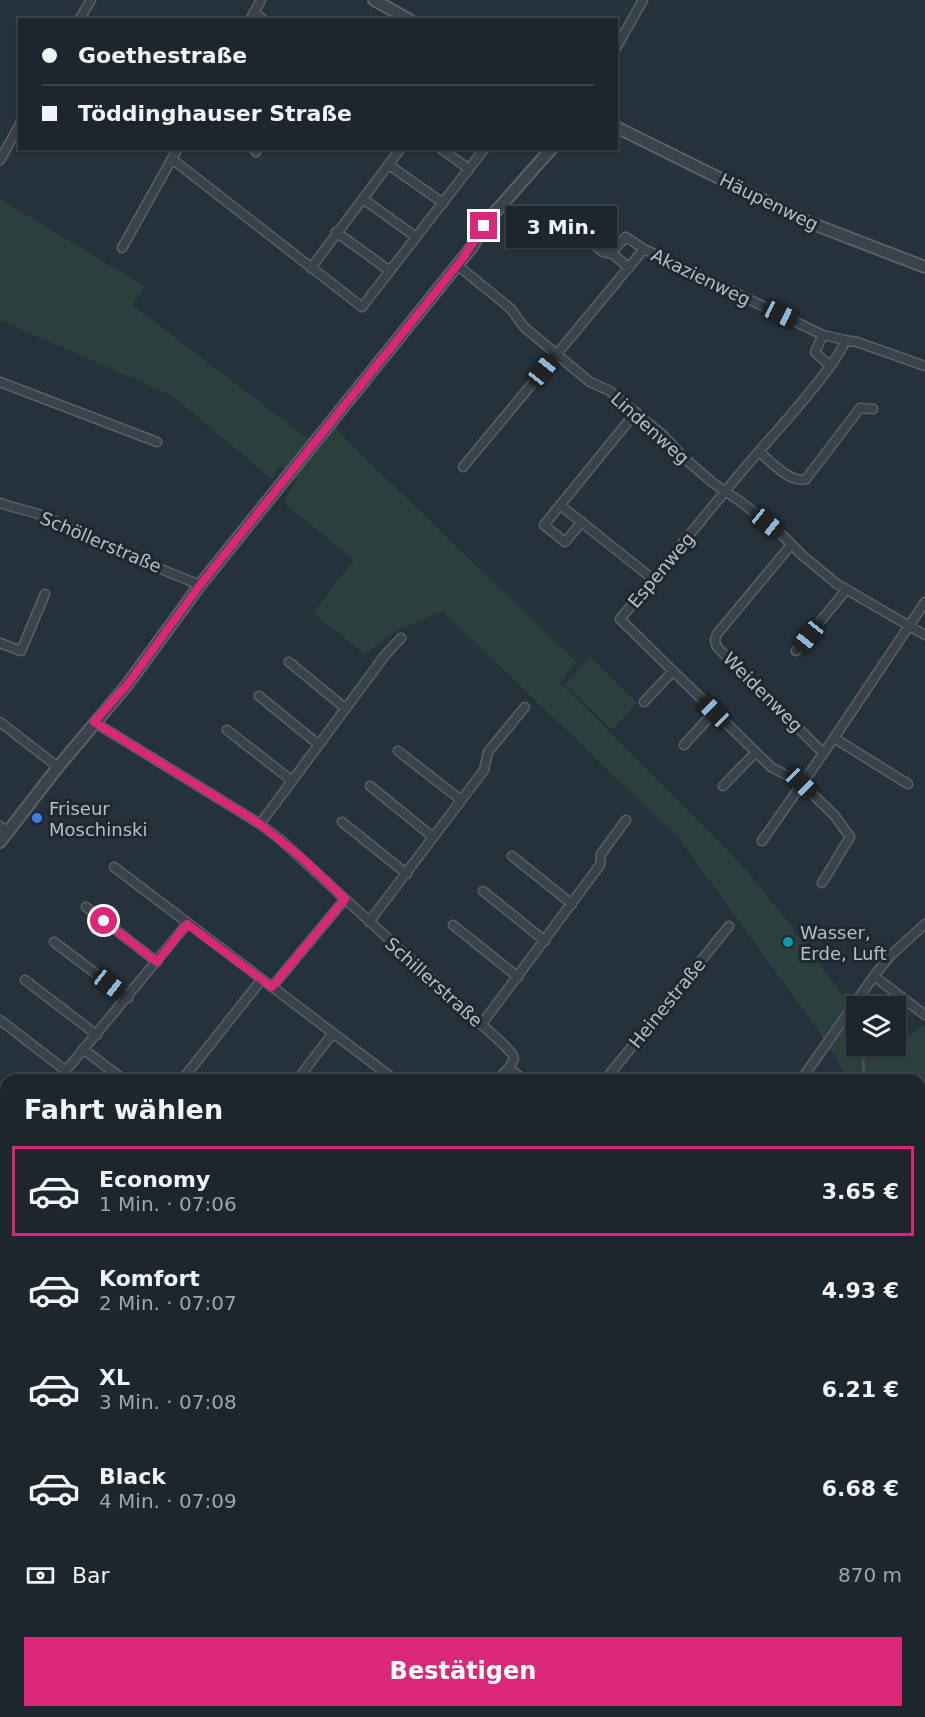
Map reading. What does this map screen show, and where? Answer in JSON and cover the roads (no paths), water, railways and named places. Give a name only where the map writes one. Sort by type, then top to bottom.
[{"type":"street","points":[[80,18],[91,0]]},
{"type":"street","points":[[252,16],[261,0]]},
{"type":"street","points":[[374,0],[406,18]]},
{"type":"street","points":[[618,45],[644,0]]},
{"type":"street","points":[[0,160],[2,149],[18,127]]},
{"type":"street","name":"Häupenweg","points":[[618,128],[808,222],[925,267]]},
{"type":"street","points":[[122,248],[177,150]]},
{"type":"street","points":[[311,268],[399,150]]},
{"type":"street","points":[[443,150],[469,169]]},
{"type":"street","points":[[172,159],[362,307],[483,150]]},
{"type":"street","points":[[0,842],[4,829],[127,685],[200,585],[471,248],[496,211],[550,150]]},
{"type":"street","points":[[389,165],[443,203]]},
{"type":"street","points":[[363,199],[416,237]]},
{"type":"street","name":"Akazienweg","points":[[557,215],[603,252],[613,254],[629,268]]},
{"type":"street","points":[[336,232],[390,271]]},
{"type":"street","name":"Akazienweg","points":[[613,254],[614,249],[626,237],[644,249],[823,335],[857,342],[925,366]]},
{"type":"street","name":"Akazienweg","points":[[463,467],[644,249]]},
{"type":"street","name":"Lindenweg","points":[[457,265],[510,308],[524,327],[556,354],[590,382],[610,391],[636,412],[663,435],[684,459],[772,527],[828,578],[909,628],[925,635]]},
{"type":"street","points":[[823,335],[815,352],[830,366]]},
{"type":"street","points":[[726,491],[830,366],[841,352],[845,340]]},
{"type":"street","points":[[0,382],[157,442]]},
{"type":"street","points":[[759,452],[792,478],[799,481],[806,479],[860,408],[873,409]]},
{"type":"street","points":[[582,522],[565,542],[544,525],[636,412]]},
{"type":"street","name":"Espenweg","points":[[726,491],[620,619],[771,767],[801,783],[835,816],[850,837],[822,883]]},
{"type":"street","name":"Schöllerstraße","points":[[0,503],[71,529],[82,537],[200,585]]},
{"type":"street","points":[[561,505],[654,580]]},
{"type":"street","name":"Weidenweg","points":[[792,545],[717,634],[715,640],[717,647],[824,753]]},
{"type":"street","points":[[796,651],[846,590]]},
{"type":"street","points":[[0,643],[21,651],[45,594]]},
{"type":"street","points":[[762,841],[925,602]]},
{"type":"street","points":[[260,824],[345,708],[401,638]]},
{"type":"street","points":[[289,662],[345,708]]},
{"type":"street","points":[[644,702],[673,671]]},
{"type":"street","points":[[259,696],[318,744]]},
{"type":"street","points":[[369,922],[484,770],[488,752],[525,707]]},
{"type":"street","points":[[684,745],[714,712]]},
{"type":"street","points":[[0,722],[58,767]]},
{"type":"street","name":"Schillerstraße","points":[[94,722],[260,824],[295,852],[513,1055],[510,1068]]},
{"type":"street","points":[[227,730],[291,780]]},
{"type":"street","points":[[834,738],[908,784]]},
{"type":"street","points":[[398,751],[461,800]]},
{"type":"street","points":[[723,786],[756,752]]},
{"type":"street","points":[[370,786],[433,837]]},
{"type":"street","points":[[482,1025],[600,865],[601,854],[626,820]]},
{"type":"street","points":[[342,822],[406,874]]},
{"type":"street","points":[[512,856],[572,904]]},
{"type":"street","points":[[114,867],[387,1074]]},
{"type":"street","points":[[483,891],[545,941]]},
{"type":"street","points":[[272,987],[345,899]]},
{"type":"street","points":[[86,907],[157,962]]},
{"type":"street","points":[[62,1074],[128,998],[187,924]]},
{"type":"street","points":[[805,1074],[874,976],[891,955],[925,924]]},
{"type":"street","points":[[453,925],[518,977]]},
{"type":"street","name":"Heinestraße","points":[[610,1074],[729,926]]},
{"type":"street","points":[[54,942],[128,998]]},
{"type":"street","points":[[874,976],[925,1015]]},
{"type":"street","points":[[25,980],[97,1035]]},
{"type":"street","points":[[187,1074],[262,980]]},
{"type":"street","points":[[0,1020],[65,1070]]},
{"type":"street","points":[[302,1074],[333,1033]]},
{"type":"street","points":[[83,1049],[116,1074]]},
{"type":"street","points":[[504,1074],[510,1068],[517,1074]]},
{"type":"waterway","points":[[862,1056],[864,1074]]},
{"type":"place","name":"Friseur Moschinski","points":[[37,818]]},
{"type":"place","name":"Wasser, Erde, Luft","points":[[788,942]]}]
